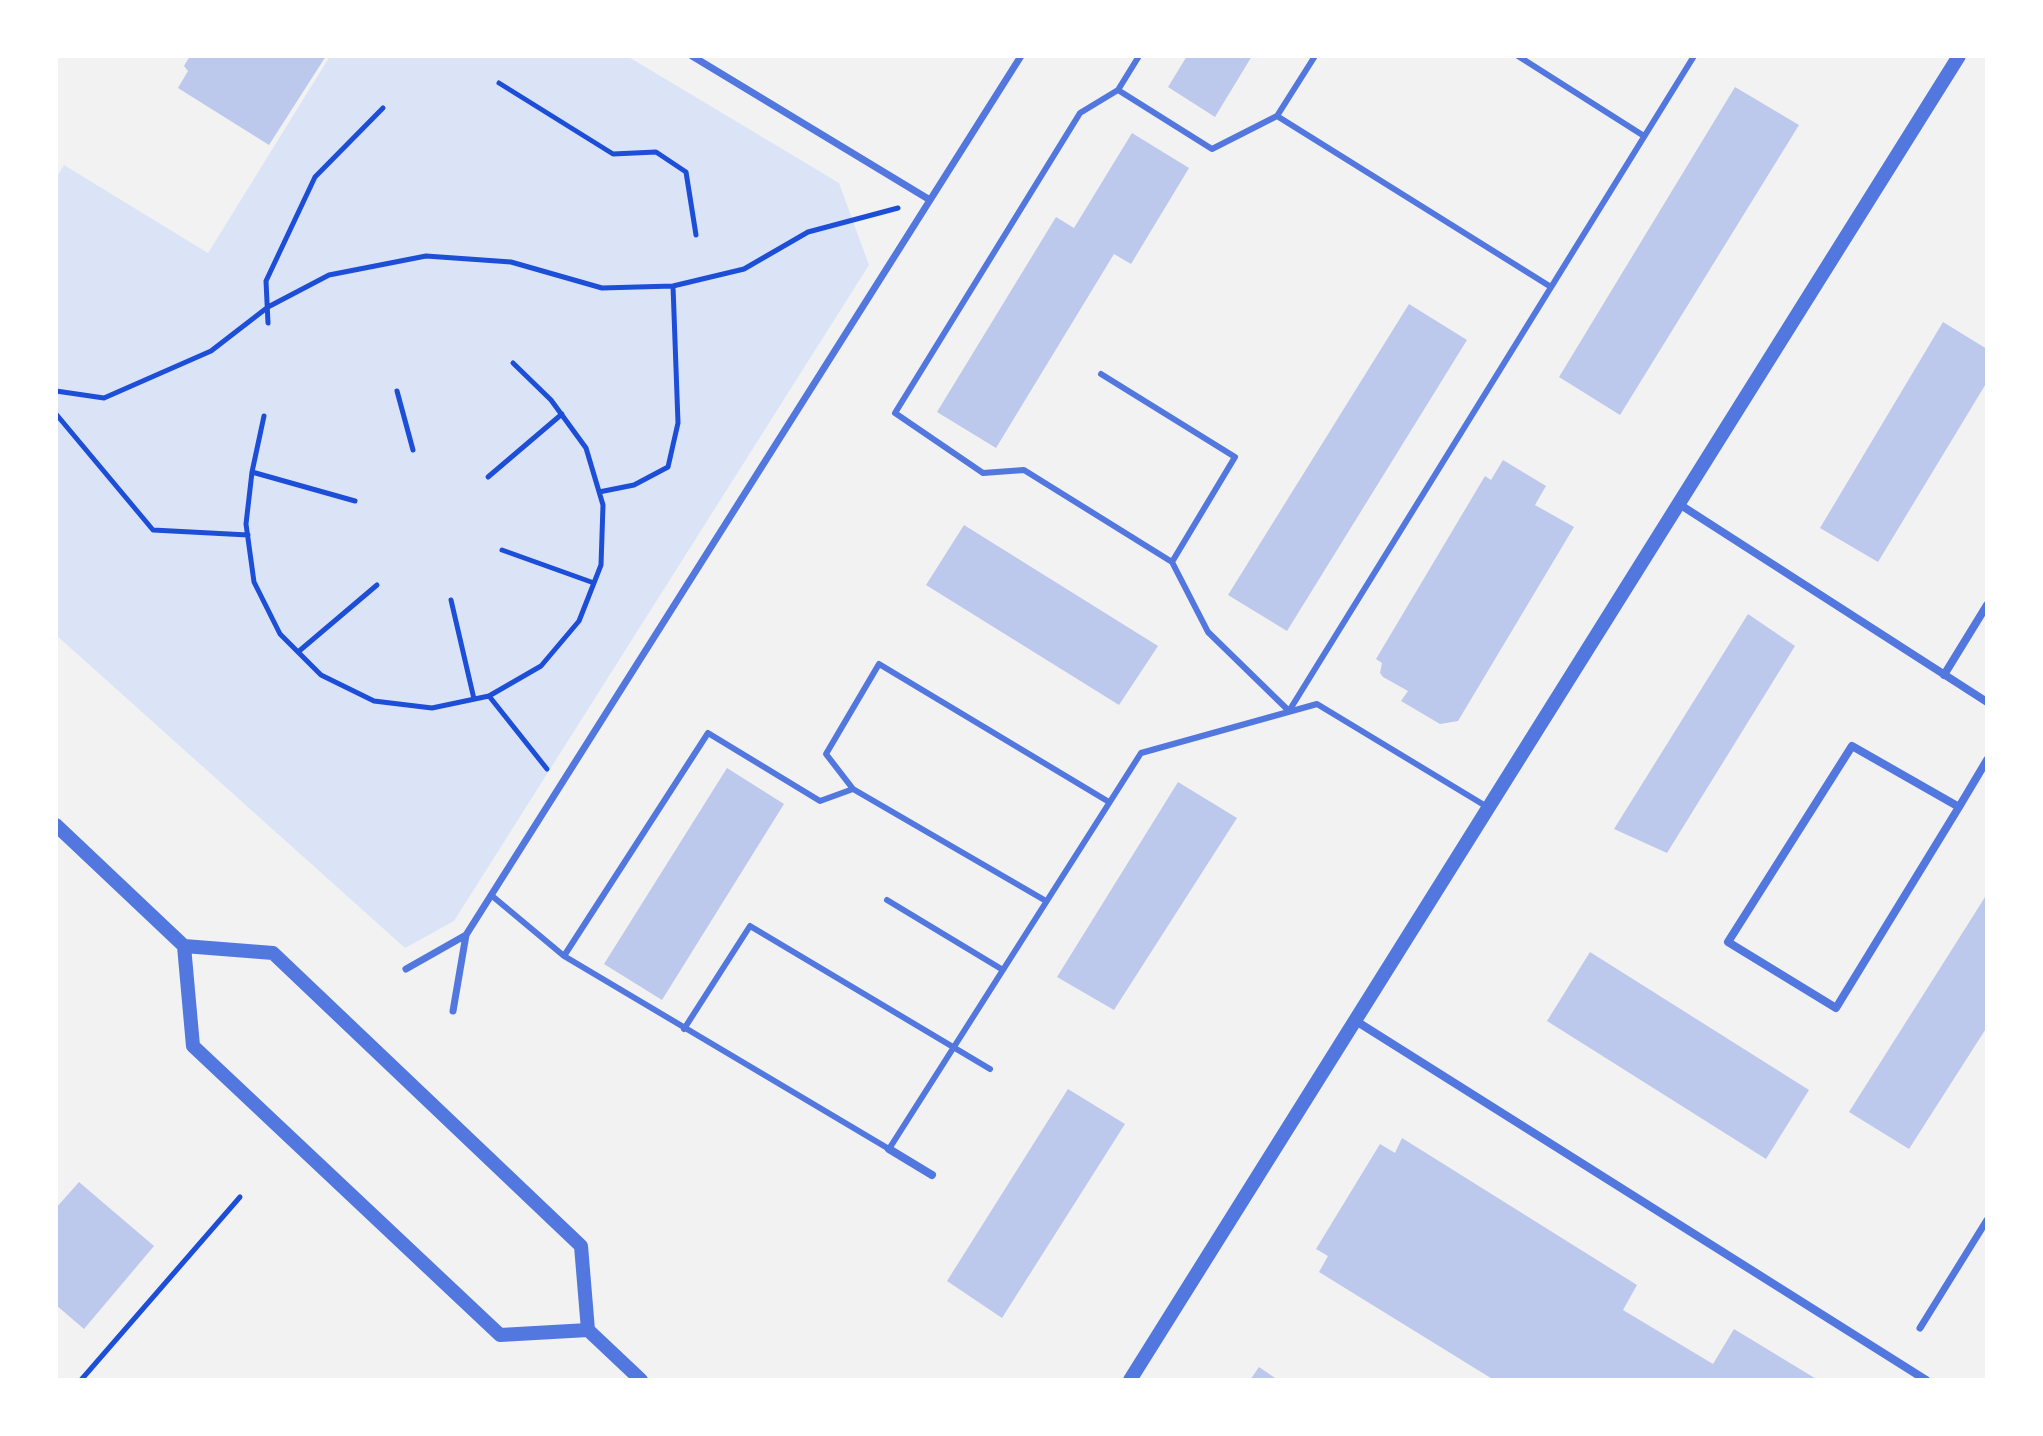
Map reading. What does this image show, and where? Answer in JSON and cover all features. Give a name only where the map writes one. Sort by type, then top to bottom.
[{"type":"street","points":[[692,56],[930,200]]},
{"type":"street","points":[[453,1011],[466,935],[1021,56]]},
{"type":"street","points":[[1130,1380],[1959,56]]},
{"type":"street","points":[[1679,504],[1987,702]]},
{"type":"street","points":[[1944,675],[1987,605]]},
{"type":"street","points":[[1959,807],[1852,746],[1728,942],[1836,1008],[1959,807],[1987,760]]},
{"type":"street","points":[[56,825],[184,946],[273,953],[581,1246],[588,1330],[641,1380]]},
{"type":"street","points":[[406,969],[466,935]]},
{"type":"street","points":[[184,946],[193,1046],[500,1335],[588,1330]]},
{"type":"street","points":[[1356,1021],[1926,1380]]},
{"type":"street","points":[[889,1149],[932,1175]]},
{"type":"street","points":[[1920,1328],[1987,1220]]},
{"type":"lane","points":[[1139,56],[1118,90],[1080,113],[895,413],[983,473],[1024,470],[1172,562],[1208,632],[1289,711]]},
{"type":"lane","points":[[1118,90],[1212,149],[1277,116],[1315,56]]},
{"type":"lane","points":[[1518,56],[1644,136]]},
{"type":"lane","points":[[1289,711],[1694,56]]},
{"type":"lane","points":[[1277,116],[1551,287]]},
{"type":"lane","points":[[1101,374],[1235,457],[1172,562]]},
{"type":"lane","points":[[1046,901],[853,789],[826,754],[879,664],[1109,802]]},
{"type":"lane","points":[[491,895],[564,956],[889,1149],[1141,753],[1317,704],[1489,808]]},
{"type":"lane","points":[[564,956],[708,733],[820,801],[853,789]]},
{"type":"lane","points":[[887,900],[1003,970]]},
{"type":"lane","points":[[684,1029],[750,926],[990,1069]]},
{"type":"path","points":[[499,83],[613,154],[656,152],[686,172],[696,235]]},
{"type":"path","points":[[268,323],[266,281],[315,177],[383,108]]},
{"type":"path","points":[[56,391],[104,398],[211,351],[268,307],[329,275],[426,256],[511,262],[602,288],[673,286],[744,269],[808,232],[866,215]]},
{"type":"path","points":[[599,492],[634,485],[668,467],[678,423],[673,286]]},
{"type":"path","points":[[264,416],[252,472],[246,524],[254,582],[280,634],[321,675],[374,701],[432,708],[489,696],[541,666],[579,621],[601,565],[603,505],[586,448],[551,400],[513,363]]},
{"type":"path","points":[[397,391],[413,450]]},
{"type":"path","points":[[56,414],[153,530],[248,535]]},
{"type":"path","points":[[488,477],[562,414]]},
{"type":"path","points":[[252,472],[355,501]]},
{"type":"path","points":[[502,550],[594,583]]},
{"type":"path","points":[[298,652],[377,585]]},
{"type":"path","points":[[451,600],[474,699]]},
{"type":"path","points":[[489,696],[560,786]]},
{"type":"path","points":[[81,1380],[240,1197]]},
{"type":"shaded area","points":[[330,56],[627,56],[839,183],[869,265],[454,921],[405,948],[56,635],[56,178],[64,165],[208,253]]},
{"type":"building","points":[[190,56],[326,56],[269,145],[178,88],[188,71],[184,66]]},
{"type":"building","points":[[1187,56],[1252,56],[1215,117],[1168,87]]},
{"type":"building","points":[[1735,87],[1799,125],[1620,415],[1559,377]]},
{"type":"building","points":[[1132,133],[1189,168],[1131,264],[1114,254],[996,448],[937,412],[1056,217],[1074,228]]},
{"type":"building","points":[[1409,304],[1467,340],[1287,631],[1228,595]]},
{"type":"building","points":[[1943,322],[1987,349],[1987,382],[1878,562],[1820,528]]},
{"type":"building","points":[[1503,460],[1546,486],[1535,505],[1574,527],[1458,721],[1440,724],[1401,701],[1408,691],[1383,677],[1380,673],[1382,663],[1376,659],[1485,476],[1491,480]]},
{"type":"building","points":[[964,525],[1158,646],[1119,705],[926,585]]},
{"type":"building","points":[[1748,614],[1795,646],[1667,853],[1614,829]]},
{"type":"building","points":[[727,768],[784,804],[662,1000],[604,964]]},
{"type":"building","points":[[1178,782],[1237,818],[1114,1010],[1057,977]]},
{"type":"building","points":[[1987,894],[1987,1027],[1909,1149],[1849,1112]]},
{"type":"building","points":[[1590,952],[1809,1090],[1766,1159],[1547,1021]]},
{"type":"building","points":[[1068,1089],[1125,1124],[1002,1318],[947,1281]]},
{"type":"building","points":[[1402,1138],[1637,1285],[1623,1310],[1713,1364],[1734,1329],[1818,1380],[1494,1380],[1319,1272],[1328,1256],[1316,1249],[1380,1144],[1395,1153]]},
{"type":"building","points":[[79,1182],[154,1246],[84,1329],[56,1305],[56,1208]]},
{"type":"building","points":[[1259,1367],[1278,1380],[1250,1380]]}]
